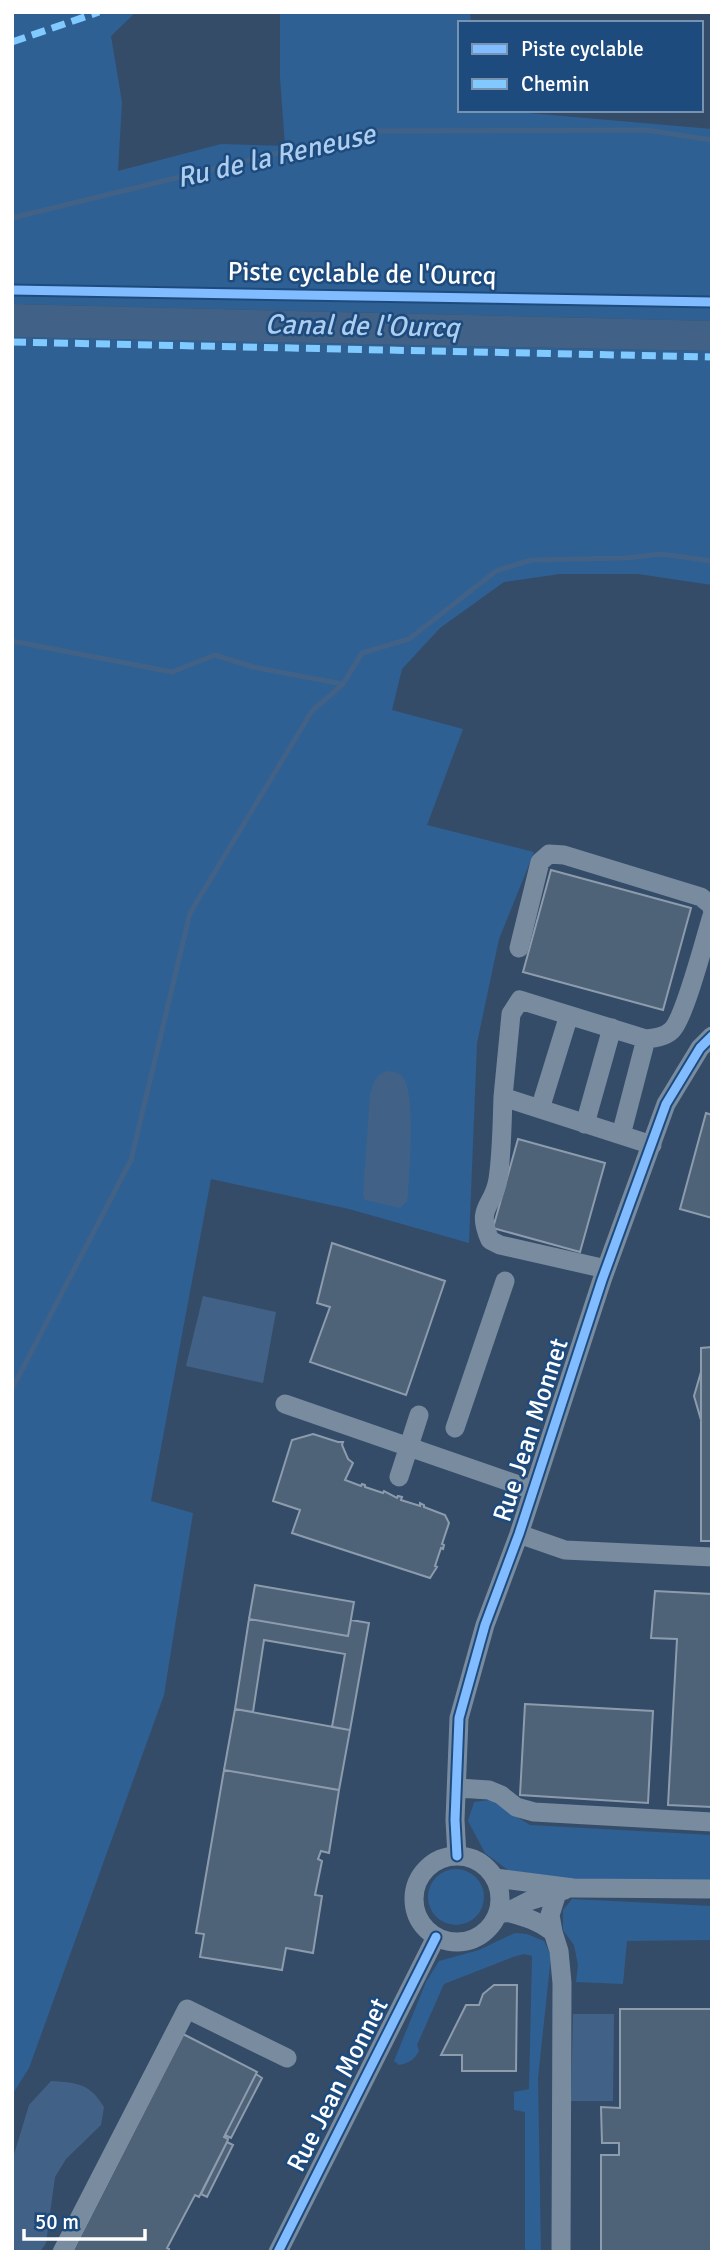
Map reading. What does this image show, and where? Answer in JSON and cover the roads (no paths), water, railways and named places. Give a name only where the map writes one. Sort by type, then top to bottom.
[{"type":"street","points":[[519,948],[540,862],[549,854],[564,855],[701,897],[712,909]]},
{"type":"street","points":[[606,1269],[500,1245],[490,1240],[484,1227],[484,1210],[498,1183],[511,1014],[520,1000],[646,1039],[660,1038],[672,1030],[681,1015],[712,916]]},
{"type":"street","points":[[540,1109],[569,1015]]},
{"type":"street","points":[[585,1124],[612,1028]]},
{"type":"street","name":"Rue Jean Monnet","points":[[457,1856],[455,1819],[459,1718],[485,1625],[519,1534],[606,1269],[666,1104],[700,1048],[712,1036]]},
{"type":"street","points":[[621,1135],[646,1039]]},
{"type":"street","points":[[503,1097],[652,1145]]},
{"type":"street","points":[[455,1428],[505,1281]]},
{"type":"street","points":[[285,1404],[533,1490]]},
{"type":"street","points":[[399,1477],[419,1415]]},
{"type":"street","points":[[519,1534],[565,1550],[712,1557]]},
{"type":"street","points":[[458,1788],[489,1790],[501,1795],[516,1807],[534,1812],[712,1822]]},
{"type":"street","points":[[501,1915],[495,1878],[479,1862],[457,1856],[445,1857],[424,1870],[414,1892],[414,1906],[425,1929],[436,1937],[463,1942],[477,1937],[501,1915],[529,1901],[565,1891]]},
{"type":"street","points":[[495,1878],[565,1891],[712,1889]]},
{"type":"street","points":[[561,2252],[562,1983],[559,1951],[550,1915],[565,1891]]},
{"type":"street","points":[[501,1915],[530,1918],[553,1932]]},
{"type":"street","name":"Rue Jean Monnet","points":[[278,2252],[436,1937]]},
{"type":"street","points":[[62,2252],[187,2009],[287,2058]]},
{"type":"water","name":"Canal de l'Ourcq","points":[[12,304],[712,321],[712,351],[12,337]]},
{"type":"water","points":[[386,1071],[401,1075],[406,1083],[411,1113],[408,1193],[407,1201],[400,1208],[365,1200],[363,1195],[370,1095],[377,1077]]},
{"type":"water","points":[[203,1296],[276,1312],[263,1383],[186,1366]]},
{"type":"water","points":[[573,2014],[614,2014],[613,2101],[571,2101]]},
{"type":"water","points":[[51,2081],[76,2084],[93,2093],[104,2107],[101,2125],[66,2159],[55,2177],[46,2243],[40,2252],[12,2252],[12,2161],[29,2105]]},
{"type":"waterway","name":"Ru de la Reneuse","points":[[12,218],[368,131],[646,130],[712,140]]},
{"type":"waterway","points":[[12,1389],[131,1160],[190,913],[312,711],[343,684],[362,653],[409,639],[496,571],[531,560],[626,558],[661,554],[712,561]]},
{"type":"waterway","points":[[12,641],[172,672],[215,655],[253,667],[343,684]]}]
